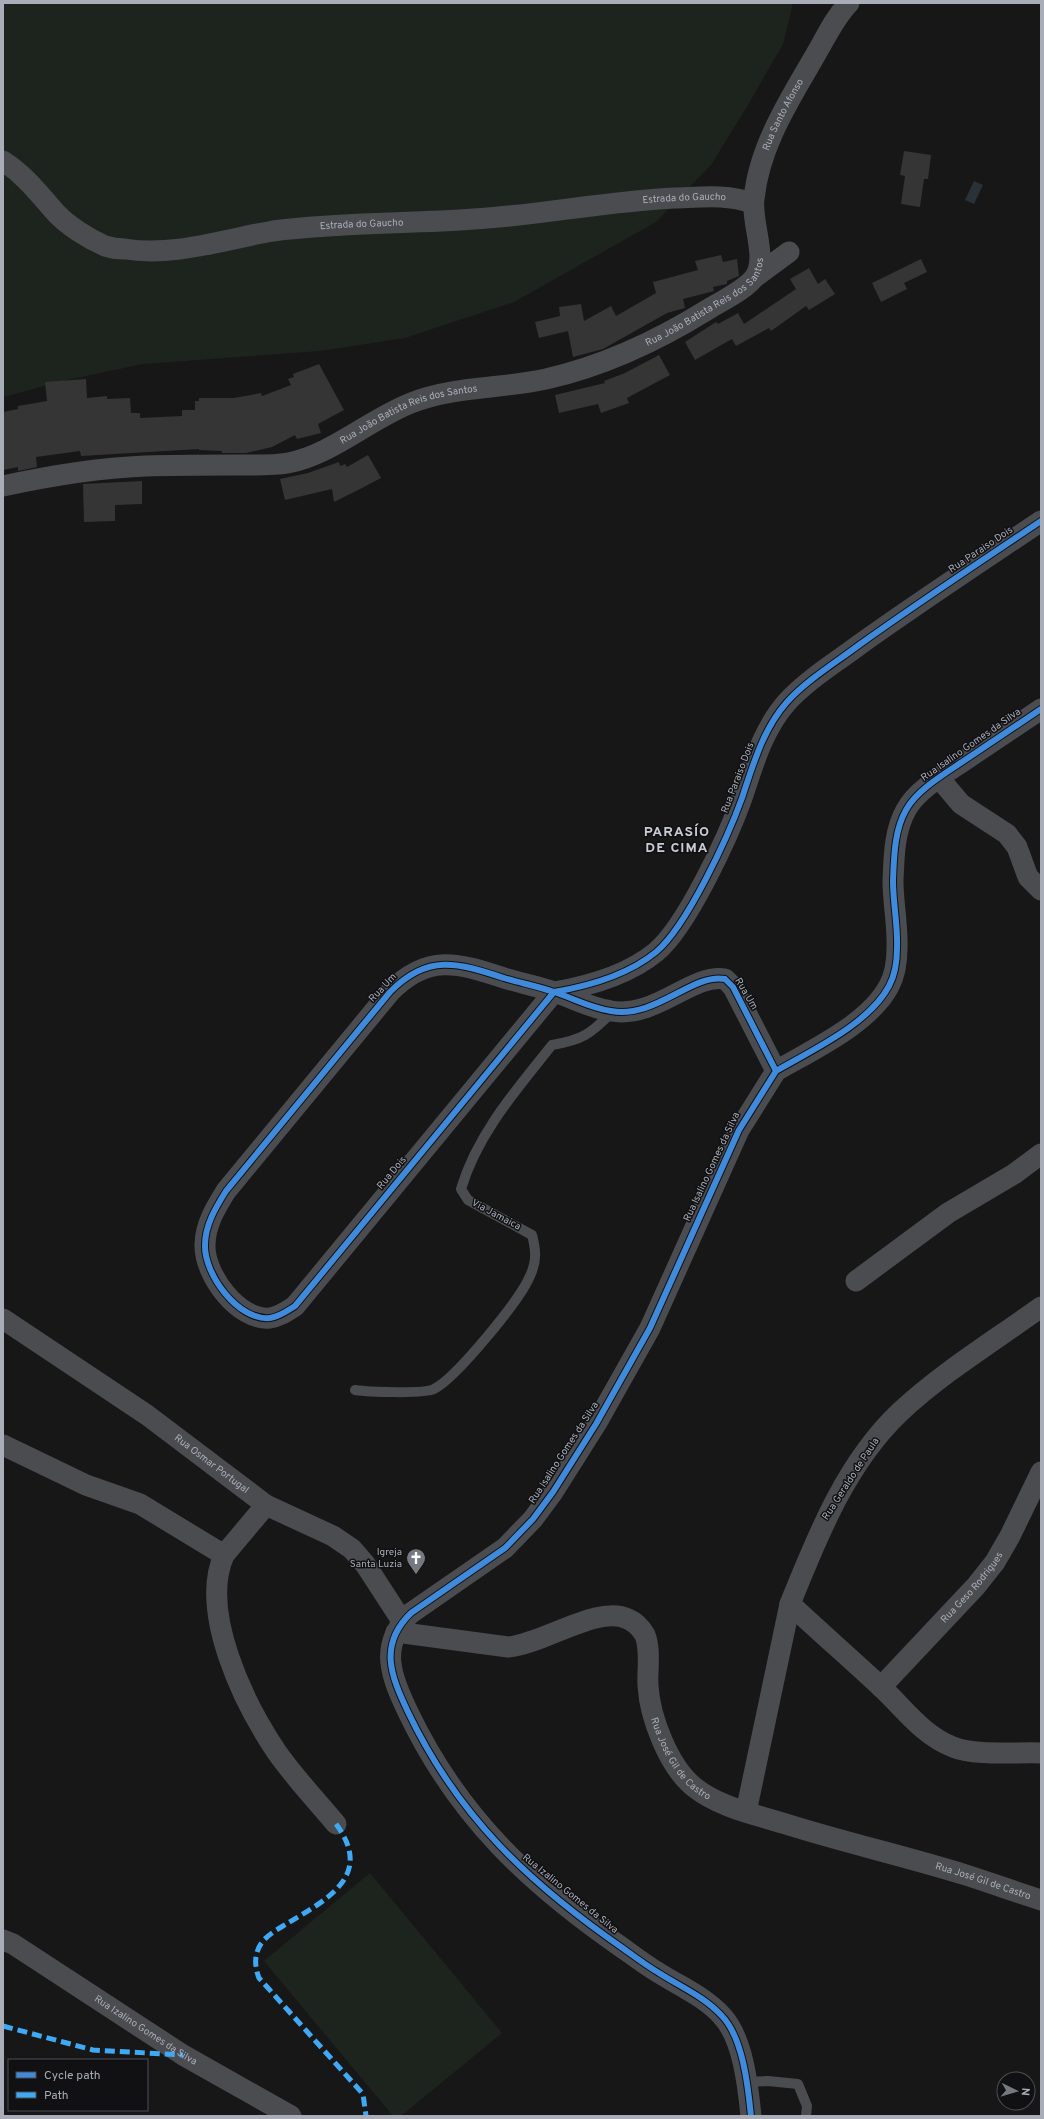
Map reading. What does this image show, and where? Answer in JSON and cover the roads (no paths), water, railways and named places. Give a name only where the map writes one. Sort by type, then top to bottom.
[{"type":"street","name":"Rua Santo Afonso","points":[[757,238],[753,215],[753,203],[762,160],[770,139],[827,35],[849,3]]},
{"type":"street","name":"Estrada do Gaucho","points":[[3,161],[16,169],[37,190],[58,215],[79,231],[107,247],[130,250],[160,251],[274,231],[377,223],[476,219],[650,199],[717,196],[735,197],[753,203]]},
{"type":"street","name":"Rua João Batista Reis dos Santos","points":[[3,486],[101,470],[142,466],[272,465],[301,460],[347,438],[410,403],[462,390],[546,379],[597,364],[635,350],[684,324],[739,290],[755,277],[759,256],[757,238]]},
{"type":"street","points":[[755,277],[789,252]]},
{"type":"street","name":"Rua Paraiso Dois","points":[[554,992],[580,987],[624,971],[644,960],[664,944],[686,914],[712,864],[733,821],[759,748],[779,711],[788,701],[815,678],[888,625],[1041,521]]},
{"type":"street","name":"Rua Isalino Gomes da Silva","points":[[399,1626],[425,1603],[487,1561],[519,1536],[541,1508],[575,1459],[650,1328],[739,1130],[776,1071],[861,1018],[877,1002],[889,986],[894,975],[898,947],[893,891],[893,870],[900,824],[906,810],[914,799],[939,778],[1041,709]]},
{"type":"street","points":[[939,778],[961,804],[1007,834],[1017,847],[1028,877],[1041,890]]},
{"type":"street","name":"Rua Um","points":[[226,1295],[213,1278],[205,1254],[206,1235],[219,1204],[257,1152],[400,982],[426,968],[455,964],[554,992],[587,1006],[612,1012],[631,1012],[641,1010],[710,980],[725,980],[732,987],[776,1071]]},
{"type":"street","name":"Rua Dois","points":[[226,1295],[251,1313],[264,1318],[276,1316],[295,1306],[554,992]]},
{"type":"street","points":[[856,1281],[948,1213],[1014,1174],[1041,1154]]},
{"type":"street","name":"Rua Geraldo de Paula","points":[[746,1812],[790,1604],[823,1524],[860,1462],[880,1433],[900,1412],[940,1378],[1041,1307]]},
{"type":"street","name":"Rua Osmar Portugal","points":[[3,1319],[147,1416],[266,1505],[333,1536],[352,1549],[365,1564],[399,1626]]},
{"type":"street","points":[[3,1445],[86,1485],[140,1504],[224,1555]]},
{"type":"street","name":"Rua Geso Rodrigues","points":[[881,1687],[976,1586],[995,1562],[1010,1536],[1041,1472]]},
{"type":"street","points":[[266,1505],[224,1555],[217,1579],[217,1606],[231,1660],[261,1728],[277,1752],[336,1824]]},
{"type":"street","points":[[790,1604],[881,1687],[912,1720],[928,1733],[953,1747],[968,1751],[1041,1753]]},
{"type":"street","name":"Rua José Gil de Castro","points":[[399,1626],[508,1647],[521,1646],[540,1640],[590,1618],[604,1615],[616,1615],[634,1622],[645,1636],[647,1643],[648,1688],[652,1707],[662,1737],[674,1763],[693,1786],[705,1795],[746,1812],[823,1836],[966,1875],[1041,1900]]},
{"type":"street","name":"Rua Izalino Gomes da Silva","points":[[399,1626],[392,1642],[390,1664],[398,1691],[415,1726],[437,1764],[471,1816],[527,1875],[590,1926],[659,1973],[698,1995],[722,2016],[736,2037],[751,2116]]},
{"type":"street","name":"Rua Izalino Gomes da Silva","points":[[3,1940],[13,1944],[183,2055],[291,2116]]},
{"type":"lane","name":"Via Jamaica","points":[[355,1390],[376,1393],[433,1390],[461,1366],[520,1296],[530,1275],[536,1252],[532,1235],[468,1200],[460,1189],[467,1167],[490,1126],[552,1045],[570,1042],[594,1031],[612,1012]]},
{"type":"lane","points":[[745,2082],[768,2081],[798,2084],[807,2106],[806,2116]]},
{"type":"place","name":"Igreja Santa Luzia","points":[[416,1575]]},
{"type":"district","name":"PARASÍO DE CIMA","points":[[677,840]]}]
